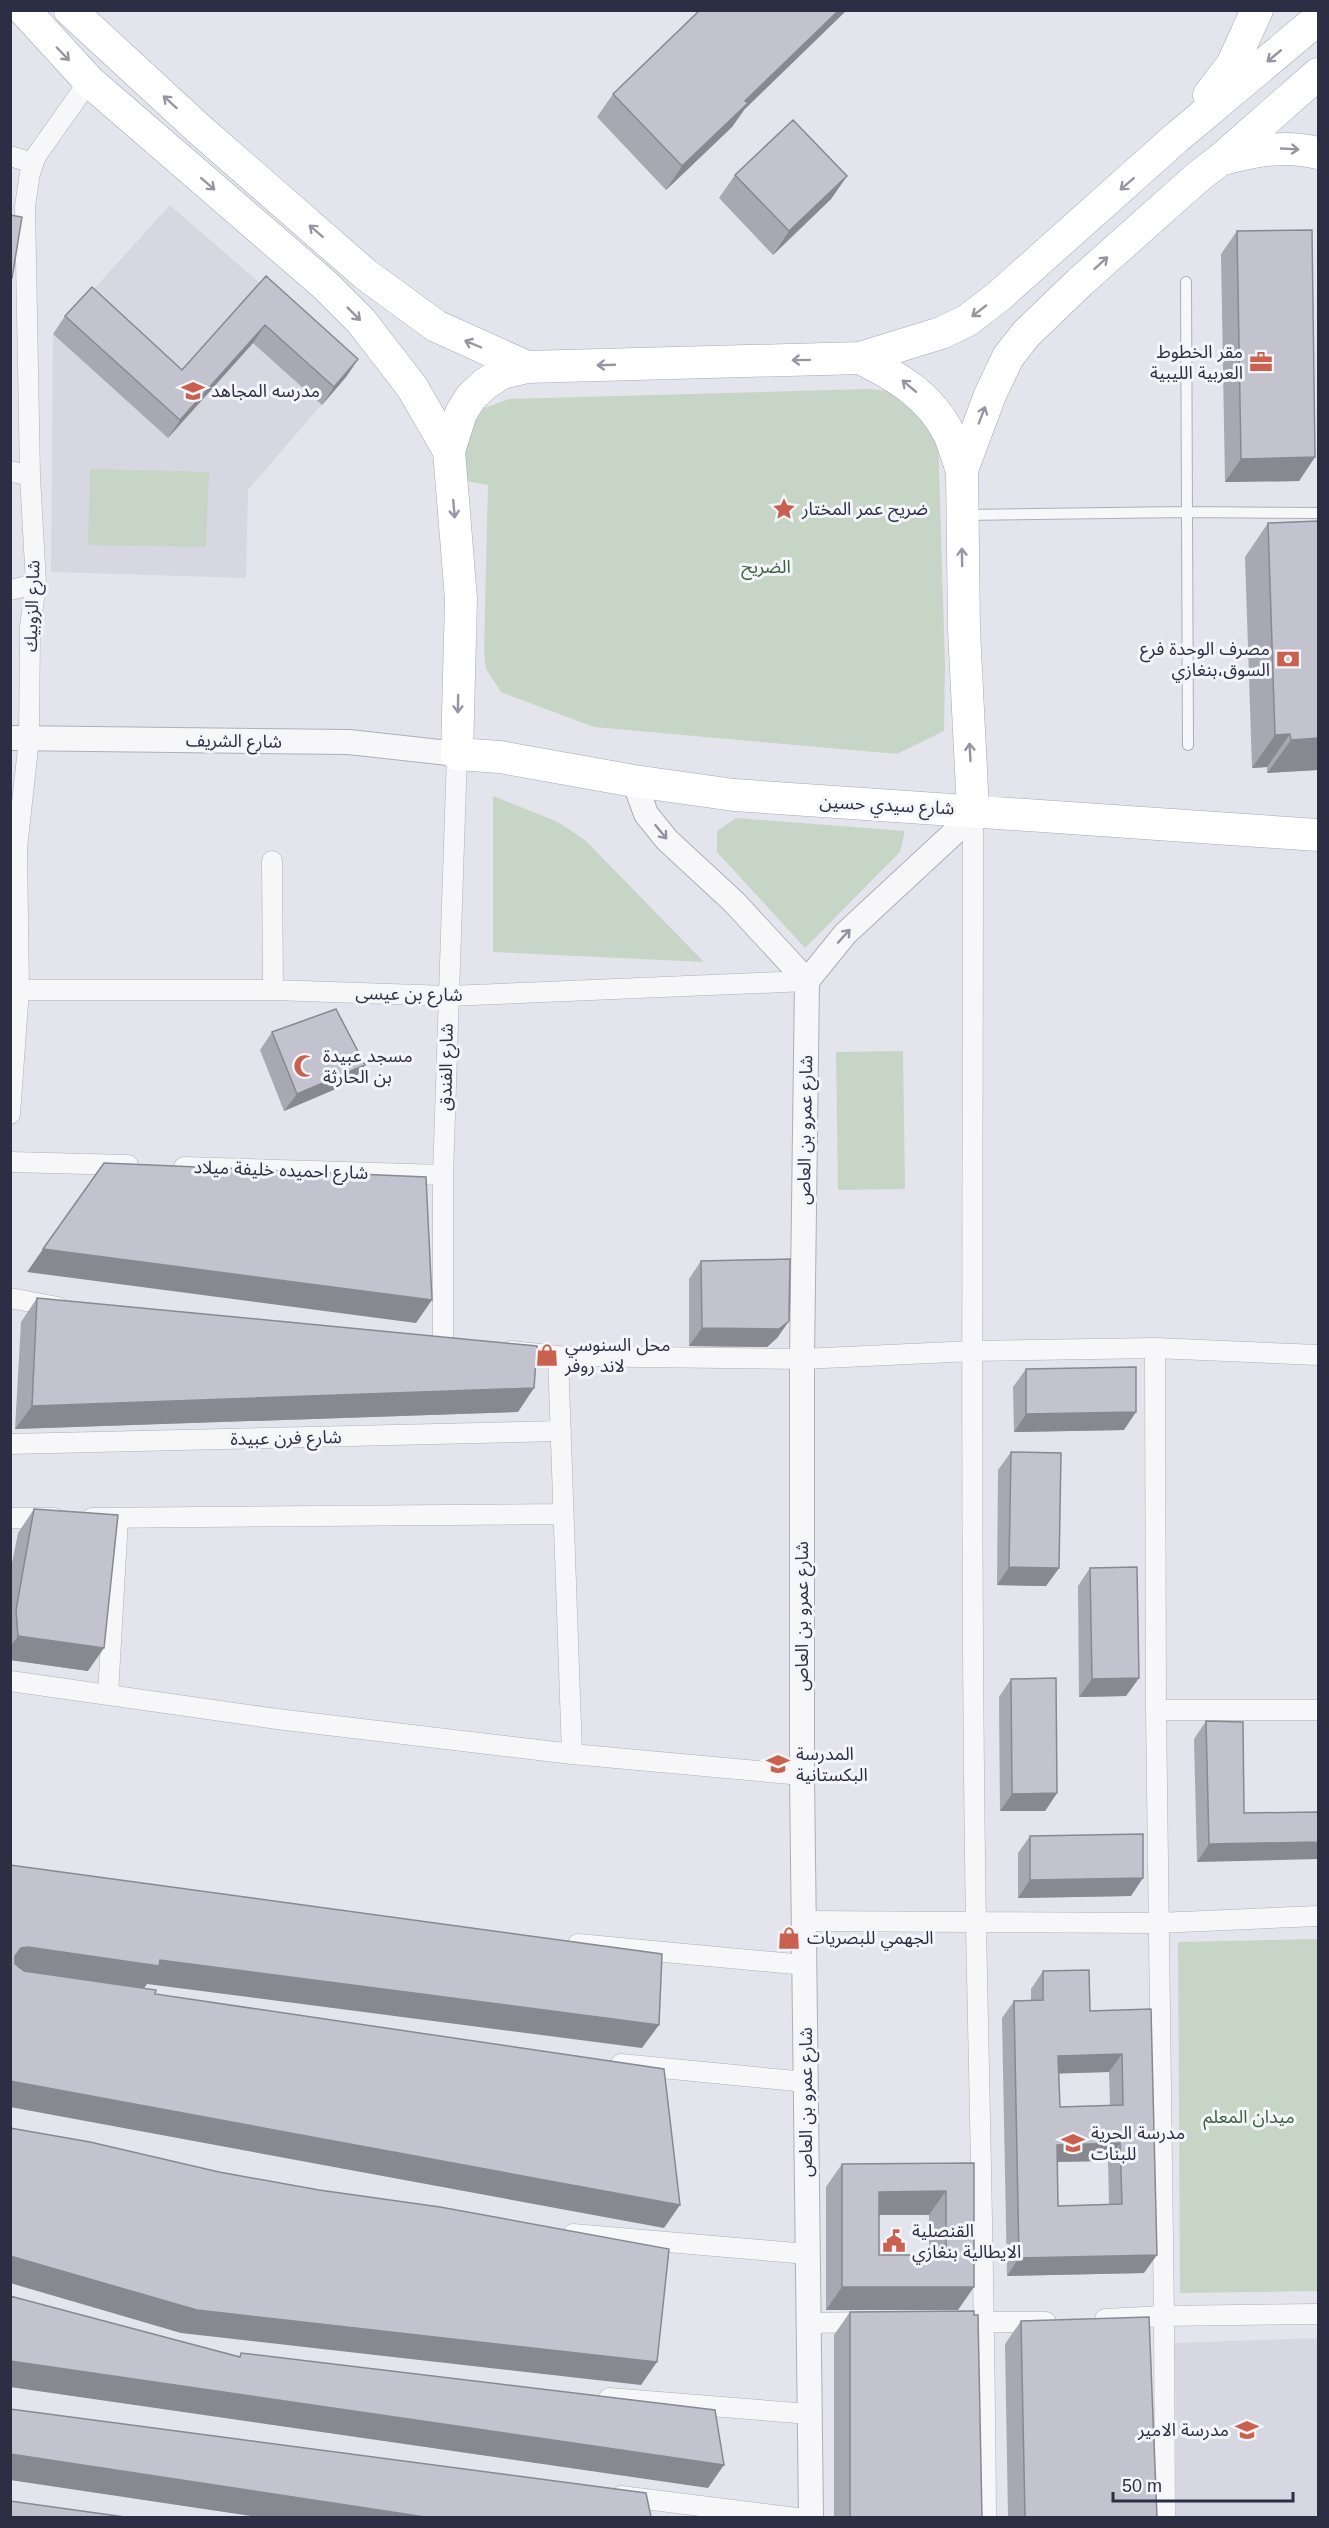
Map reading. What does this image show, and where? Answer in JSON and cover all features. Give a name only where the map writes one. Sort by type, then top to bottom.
[{"type":"main road","points":[[24,10],[89,81],[325,285],[361,321],[412,387],[449,451]]},
{"type":"main road","points":[[70,10],[199,129],[364,274],[436,326],[527,367]]},
{"type":"main road","points":[[1176,138],[1233,65],[1257,10]]},
{"type":"main road","points":[[457,754],[461,599],[449,451],[461,413],[471,398],[502,373],[527,367],[860,358],[941,333],[968,320],[999,296],[1176,138],[1318,19]]},
{"type":"main road","points":[[973,810],[964,630],[962,470],[990,395],[1008,357],[1026,334],[1080,282],[1199,176],[1318,74]]},
{"type":"main road","points":[[1220,160],[1266,148],[1293,148],[1318,153]]},
{"type":"main road","points":[[860,358],[898,378],[934,411],[948,433],[962,470]]},
{"type":"main road","name":"شارع سيدي حسين","points":[[457,754],[500,757],[634,781],[734,795],[1318,835]]},
{"type":"street","name":"شارع الزوبيك","points":[[10,1114],[15,990],[14,848],[20,739],[36,584],[19,308],[25,206],[33,163],[47,138],[89,81]]},
{"type":"street","points":[[10,156],[33,163]]},
{"type":"street","points":[[10,471],[30,476]]},
{"type":"street","points":[[10,590],[36,584]]},
{"type":"street","name":"شارع الشريف","points":[[20,739],[349,742],[457,754]]},
{"type":"street","name":"شارع الفندق","points":[[443,1344],[443,1175],[457,754]]},
{"type":"street","points":[[634,781],[646,814],[667,840],[741,910],[807,981],[845,934],[949,838],[973,810]]},
{"type":"street","points":[[973,810],[976,1924],[985,2323],[986,2517]]},
{"type":"street","points":[[272,861],[273,990]]},
{"type":"street","name":"شارع بن عيسى","points":[[15,990],[273,990],[448,996],[807,981]]},
{"type":"street","name":"شارع عمرو بن العاص","points":[[807,981],[802,1359],[802,1775],[811,2517]]},
{"type":"street","name":"شارع احميده خليفة ميلاد","points":[[10,1161],[443,1175]]},
{"type":"street","points":[[10,1298],[75,1310]]},
{"type":"street","points":[[419,1343],[466,1347]]},
{"type":"street","points":[[1155,1348],[1156,1710],[1160,1901],[1158,1923],[1165,2517]]},
{"type":"street","points":[[489,1349],[558,1356],[802,1359],[973,1351],[1155,1348],[1318,1355]]},
{"type":"street","points":[[558,1356],[572,1754]]},
{"type":"street","name":"شارع فرن عبيدة","points":[[10,1444],[561,1431]]},
{"type":"street","points":[[10,1518],[563,1514]]},
{"type":"street","points":[[108,1695],[118,1518]]},
{"type":"street","points":[[10,1681],[277,1719],[572,1754],[802,1775]]},
{"type":"street","points":[[1156,1710],[1318,1710]]},
{"type":"street","points":[[804,1921],[976,1924],[1158,1923],[1318,1916]]},
{"type":"street","points":[[561,1942],[805,1965]]},
{"type":"street","points":[[606,2062],[806,2082]]},
{"type":"street","points":[[560,2233],[807,2254]]},
{"type":"street","points":[[1087,2321],[1164,2316],[1318,2314]]},
{"type":"street","points":[[808,2323],[890,2322]]},
{"type":"street","points":[[950,2322],[1065,2322]]},
{"type":"street","points":[[596,2397],[810,2414]]},
{"type":"street","points":[[608,2494],[797,2517]]},
{"type":"lane","points":[[1186,282],[1188,745]]},
{"type":"lane","points":[[961,515],[1318,513]]},
{"type":"shaded area","name":"مدرسه المجاهد","points":[[170,205],[355,366],[248,490],[246,578],[51,572],[53,334]]},
{"type":"shaded area","name":"مدرسة الامير","points":[[1318,2338],[1318,2517],[1176,2517],[1175,2343]]},
{"type":"green space","name":"الضريح","points":[[868,389],[899,392],[938,436],[945,666],[944,731],[897,754],[594,727],[501,692],[486,669],[484,651],[488,485],[466,481],[460,459],[479,410],[509,399]]},
{"type":"green space","points":[[90,469],[209,472],[206,547],[88,545]]},
{"type":"green space","points":[[493,796],[558,822],[585,840],[704,962],[493,952]]},
{"type":"green space","points":[[736,818],[905,831],[900,852],[805,948],[717,852],[717,831]]},
{"type":"green space","points":[[903,1051],[905,1189],[838,1190],[836,1052]]},
{"type":"green space","name":"ميدان المعلم","points":[[1318,1939],[1318,2291],[1180,2293],[1178,1942]]},
{"type":"building","points":[[700,10],[839,10],[745,101],[748,103],[682,166],[613,94]]},
{"type":"building","points":[[793,120],[847,176],[789,231],[735,175]]},
{"type":"building","points":[[10,215],[22,217],[12,278],[10,278]]},
{"type":"building","points":[[1312,230],[1315,457],[1241,459],[1237,231]]},
{"type":"building","points":[[266,276],[358,359],[334,387],[265,325],[180,420],[65,316],[92,287],[182,370]]},
{"type":"building","points":[[1318,521],[1318,738],[1291,740],[1290,734],[1275,735],[1268,523]]},
{"type":"building","name":"مسجد عبيدة بن الحارثة","points":[[336,1009],[365,1065],[297,1094],[272,1032]]},
{"type":"building","points":[[104,1163],[426,1177],[432,1300],[43,1249]]},
{"type":"building","points":[[790,1259],[789,1321],[779,1329],[702,1328],[701,1261]]},
{"type":"building","points":[[37,1298],[537,1346],[534,1388],[32,1406]]},
{"type":"building","points":[[1136,1367],[1136,1412],[1026,1414],[1026,1369]]},
{"type":"building","points":[[1011,1452],[1061,1453],[1059,1568],[1009,1567]]},
{"type":"building","points":[[34,1509],[118,1515],[104,1648],[18,1636],[16,1610]]},
{"type":"building","points":[[1137,1567],[1139,1678],[1092,1679],[1090,1568]]},
{"type":"building","points":[[1056,1678],[1057,1793],[1012,1794],[1011,1679]]},
{"type":"building","points":[[1206,1721],[1243,1722],[1244,1813],[1318,1812],[1318,1842],[1209,1844]]},
{"type":"building","points":[[1143,1834],[1143,1878],[1030,1880],[1030,1836]]},
{"type":"building","points":[[10,1865],[662,1954],[659,2025],[160,1960],[159,1966],[28,1947],[21,1948],[15,1956],[15,1964],[24,1971],[156,1990],[155,1994],[664,2069],[680,2205],[10,2081]]},
{"type":"building","name":"مدرسة الحرية للبنات","points":[[1089,1970],[1090,2011],[1151,2009],[1157,2255],[1019,2258],[1014,2001],[1043,2000],[1043,1971]],"holes":[[[1122,2054],[1123,2105],[1060,2107],[1058,2056]],[[1120,2143],[1122,2204],[1058,2206],[1057,2145]]]},
{"type":"building","points":[[10,2128],[90,2142],[219,2172],[319,2190],[440,2207],[669,2249],[657,2362],[197,2310],[10,2256]]},
{"type":"building","points":[[974,2163],[974,2287],[842,2287],[842,2164]],"holes":[[[946,2191],[946,2255],[879,2255],[879,2192]]]},
{"type":"building","points":[[10,2296],[240,2357],[241,2353],[715,2410],[724,2465],[10,2361]]},
{"type":"building","points":[[974,2311],[974,2315],[978,2315],[982,2517],[850,2517],[850,2312]]},
{"type":"building","points":[[1149,2317],[1157,2517],[1025,2517],[1021,2321]]},
{"type":"building","points":[[10,2409],[646,2493],[651,2517],[425,2517],[10,2454]]},
{"type":"building","points":[[10,2501],[125,2517],[10,2517]]},
{"type":"place","name":"مقر الخطوط العربية الليبية","points":[[1261,362]]},
{"type":"place","name":"مدرسه المجاهد","points":[[193,391]]},
{"type":"place","name":"ضريح عمر المختار","points":[[784,509]]},
{"type":"place","name":"مصرف الوحدة فرع السوق،بنغازي","points":[[1288,659]]},
{"type":"place","name":"مسجد عبيدة بن الحارثة","points":[[305,1066]]},
{"type":"place","name":"محل السنوسي لاند روفر","points":[[547,1355]]},
{"type":"place","name":"المدرسة البكستانية","points":[[778,1764]]},
{"type":"place","name":"الجهمي للبصريات","points":[[789,1938]]},
{"type":"place","name":"مدرسة الحرية للبنات","points":[[1073,2143]]},
{"type":"place","name":"القنصلية الايطالية بنغازي","points":[[894,2241]]},
{"type":"place","name":"مدرسة الامير","points":[[1247,2430]]}]
